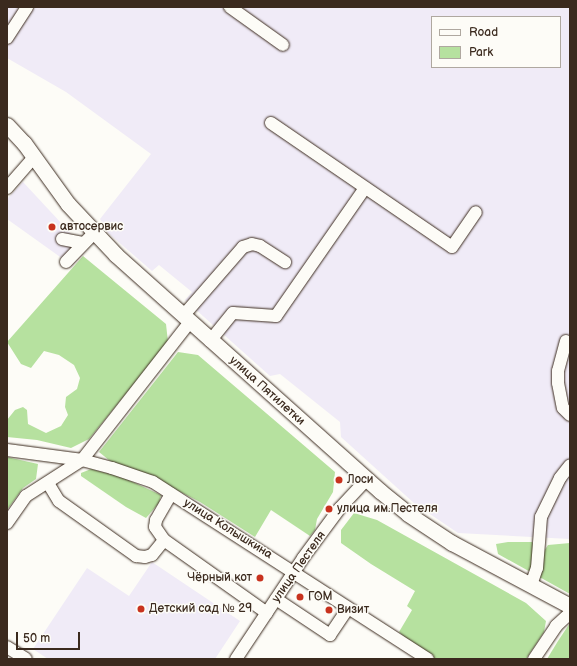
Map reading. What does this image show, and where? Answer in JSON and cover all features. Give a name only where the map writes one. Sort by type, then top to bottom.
[{"type":"main road","name":"улица Пятилетки","points":[[7,125],[34,157],[68,204],[94,233],[186,319],[367,479],[408,514],[435,532],[466,551],[570,606]]},
{"type":"street","points":[[7,38],[27,7]]},
{"type":"street","points":[[230,7],[283,45]]},
{"type":"street","points":[[272,123],[452,247],[476,212]]},
{"type":"street","points":[[7,188],[34,157]]},
{"type":"street","points":[[210,340],[233,313],[276,316],[365,188]]},
{"type":"street","points":[[66,262],[94,233]]},
{"type":"street","points":[[62,239],[83,243]]},
{"type":"street","points":[[7,523],[26,496],[82,460],[186,319],[243,247],[252,244],[260,246],[286,262]]},
{"type":"street","points":[[566,340],[558,371],[558,383],[563,408],[570,415]]},
{"type":"street","name":"улица Колышкина","points":[[7,450],[82,460],[153,482],[428,659]]},
{"type":"street","points":[[531,585],[537,568],[542,517],[560,478],[570,465]]},
{"type":"street","name":"улица Пестеля","points":[[236,659],[340,508],[367,479]]},
{"type":"street","points":[[48,483],[59,501],[136,556],[145,557],[152,555],[164,540]]},
{"type":"street","points":[[171,494],[156,520],[155,526],[164,540],[267,613]]},
{"type":"street","points":[[276,599],[330,635],[348,608]]},
{"type":"street","points":[[534,659],[556,626],[570,613]]},
{"type":"street","points":[[7,647],[26,659]]},
{"type":"shaded area","points":[[7,7],[570,7],[570,539],[458,533],[415,504],[341,437],[340,422],[280,374],[270,376],[185,300],[192,292],[159,265],[152,271],[107,232],[100,219],[151,154],[66,92],[7,58]]},
{"type":"shaded area","points":[[23,182],[76,239],[75,245],[63,259],[7,219],[7,199]]},
{"type":"shaded area","name":"Детский сад № 29","points":[[152,562],[240,621],[215,659],[48,659],[33,649],[87,568],[129,596]]},
{"type":"green space","points":[[83,256],[166,324],[168,342],[89,439],[71,448],[37,440],[7,437],[7,420],[15,410],[23,407],[27,410],[28,424],[46,433],[61,426],[68,415],[65,407],[66,397],[77,389],[80,378],[74,365],[59,355],[44,351],[31,368],[21,364],[7,342]]},
{"type":"green space","points":[[178,352],[198,355],[335,472],[333,492],[317,519],[315,530],[310,536],[271,510],[255,537],[200,502],[155,479],[115,465],[99,452]]},
{"type":"green space","points":[[7,457],[38,464],[36,479],[23,488],[7,510]]},
{"type":"green space","points":[[91,469],[122,477],[161,495],[159,503],[146,518],[126,507],[81,476],[81,473]]},
{"type":"green space","points":[[354,513],[377,520],[526,603],[546,621],[544,632],[526,659],[435,659],[416,647],[399,632],[412,610],[407,606],[415,591],[371,564],[341,543],[341,530]]},
{"type":"green space","points":[[508,542],[532,542],[537,550],[544,551],[548,545],[570,543],[570,594],[498,554],[496,544]]},
{"type":"green space","points":[[570,623],[570,659],[547,659],[558,641]]},
{"type":"place","name":"автосервис","points":[[52,227]]},
{"type":"place","name":"Лоси","points":[[339,480]]},
{"type":"place","name":"улица им.Пестеля","points":[[329,509]]},
{"type":"place","name":"Чёрный кот","points":[[260,578]]},
{"type":"place","name":"ГОМ","points":[[300,597]]},
{"type":"place","name":"Детский сад № 29","points":[[141,609]]},
{"type":"place","name":"Визит","points":[[329,610]]}]
